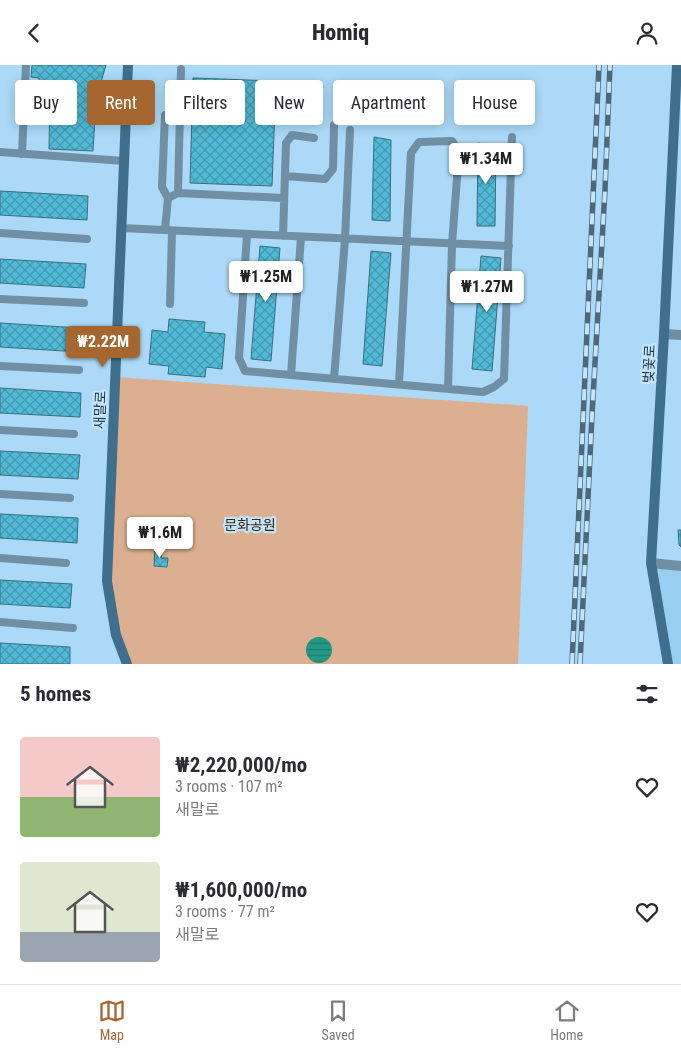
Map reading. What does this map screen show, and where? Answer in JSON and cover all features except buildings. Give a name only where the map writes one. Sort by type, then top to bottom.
[{"type":"street","name":"새말로","points":[[127,664],[116,635],[107,581],[128,65]]},
{"type":"street","name":"벚꽃로","points":[[668,664],[651,563],[678,114],[677,65]]},
{"type":"street","points":[[664,334],[681,335]]},
{"type":"street","points":[[651,563],[681,566]]},
{"type":"lane","points":[[22,154],[26,65]]},
{"type":"lane","points":[[178,193],[181,69]]},
{"type":"lane","points":[[165,115],[162,187],[168,198],[170,304]]},
{"type":"lane","points":[[285,176],[325,179],[333,169],[334,125]]},
{"type":"lane","points":[[334,379],[345,239],[350,130]]},
{"type":"lane","points":[[283,236],[286,143],[292,135],[314,138]]},
{"type":"lane","points":[[247,234],[239,358],[245,371],[483,392],[494,387],[504,379],[512,137]]},
{"type":"lane","points":[[399,384],[412,153],[419,141],[452,141],[459,152],[452,243],[448,389]]},
{"type":"lane","points":[[0,152],[124,161]]},
{"type":"lane","points":[[168,198],[178,193],[284,198]]},
{"type":"lane","points":[[121,228],[509,246]]},
{"type":"lane","points":[[0,233],[87,239]]},
{"type":"lane","points":[[291,375],[301,237]]},
{"type":"lane","points":[[0,299],[84,303]]},
{"type":"lane","points":[[0,366],[79,370]]},
{"type":"lane","points":[[0,430],[74,434]]},
{"type":"lane","points":[[0,494],[70,498]]},
{"type":"lane","points":[[0,558],[66,563]]},
{"type":"lane","points":[[0,622],[73,628]]},
{"type":"shaded area","points":[[651,563],[681,566],[681,664],[667,664]]},
{"type":"shaded area","points":[[319,637],[328,641],[332,650],[328,659],[319,663],[310,659],[306,650],[310,641]]},
{"type":"green space","name":"문화공원","points":[[115,377],[528,406],[518,664],[127,664],[107,581]]},
{"type":"railway","points":[[572,664],[599,65]]},
{"type":"railway","points":[[580,664],[610,65]]}]
